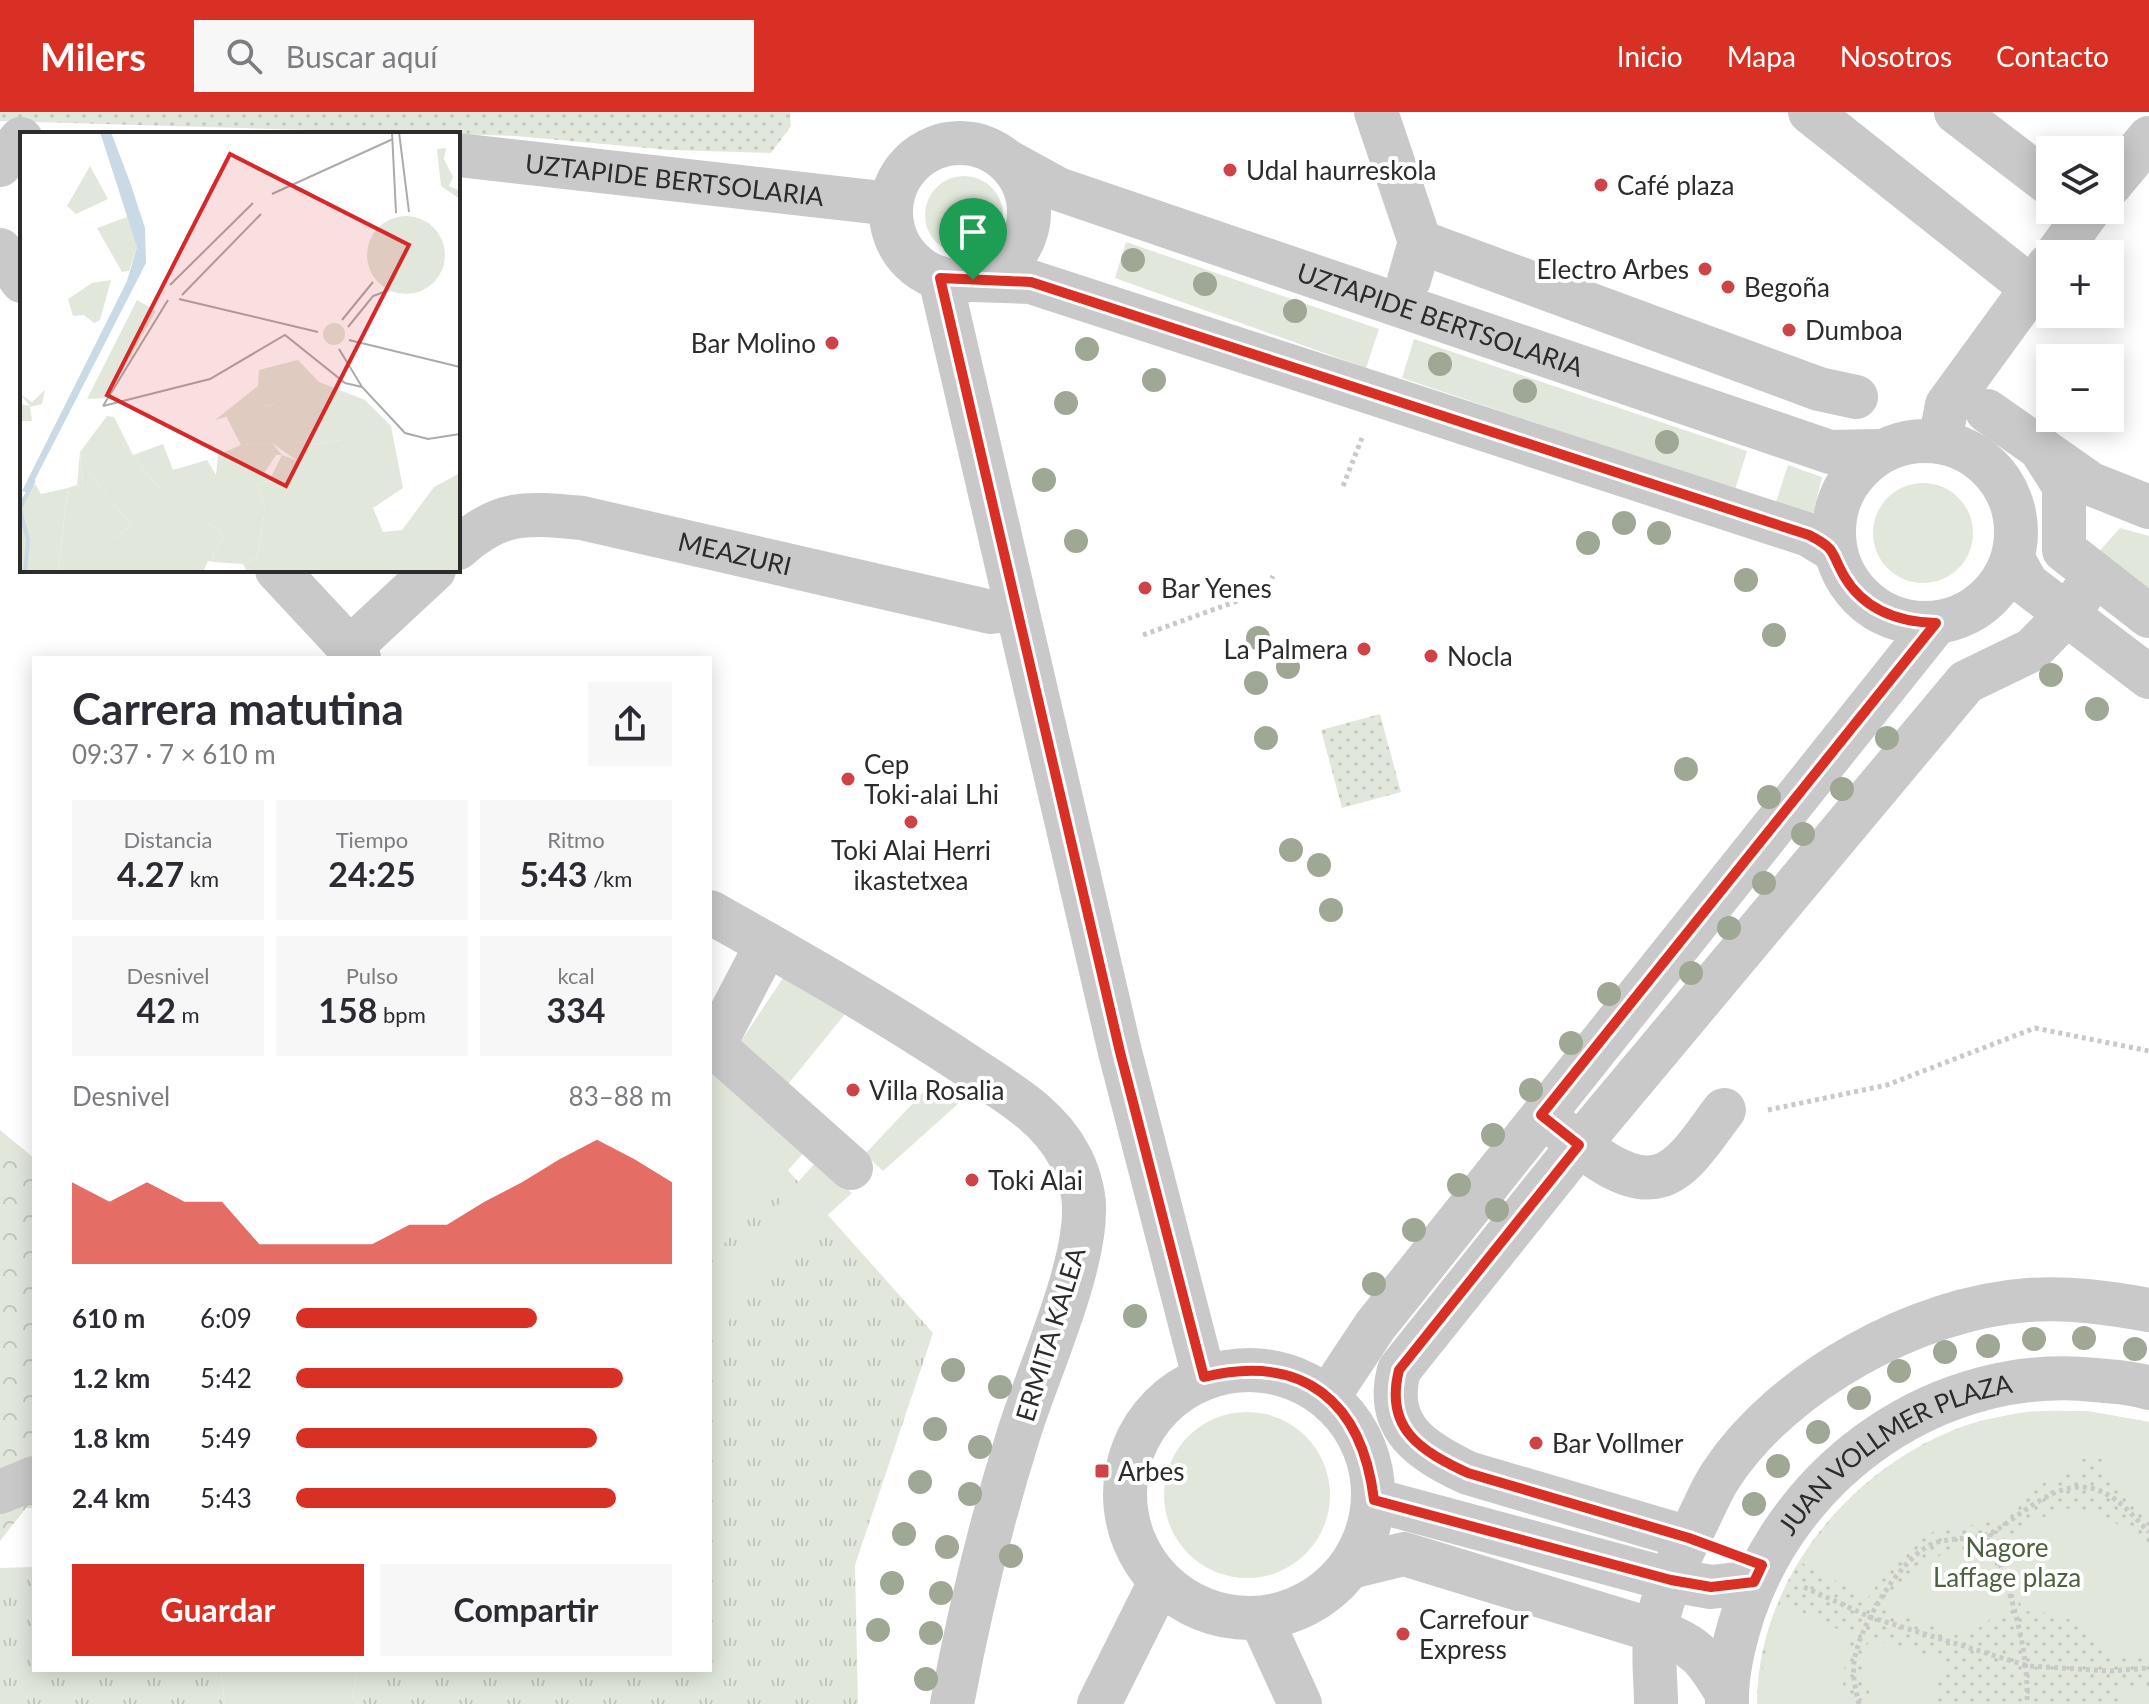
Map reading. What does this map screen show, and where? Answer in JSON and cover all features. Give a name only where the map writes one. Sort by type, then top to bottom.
[{"type":"street","points":[[1376,112],[1414,261],[1819,389],[1856,397]]},
{"type":"street","points":[[1810,112],[2036,273]]},
{"type":"street","points":[[1956,112],[2036,173]]},
{"type":"street","points":[[2124,167],[2149,138]]},
{"type":"street","points":[[956,279],[993,273],[1011,260],[1022,242],[1028,220],[1027,199],[1020,178],[1007,161],[988,149],[967,143],[946,144],[926,152],[909,165],[897,183],[891,204],[893,228],[902,250],[918,268],[956,279],[1031,282],[1809,535],[1835,551]]},
{"type":"street","name":"UZTAPIDE BERTSOLARIA","points":[[460,155],[891,204]]},
{"type":"street","name":"UZTAPIDE BERTSOLARIA","points":[[1007,161],[1058,189],[1830,452],[1880,451]]},
{"type":"street","points":[[0,250],[20,278]]},
{"type":"street","points":[[956,279],[1017,609],[1120,1052],[1204,1377]]},
{"type":"street","points":[[1940,441],[1947,405],[2036,284]]},
{"type":"street","points":[[1987,411],[2091,484],[2149,507]]},
{"type":"street","points":[[1919,440],[1940,441],[1965,449],[1987,463],[2003,483],[2014,508],[2017,533],[2013,559],[2001,583],[1984,602],[1961,616],[1936,623],[1909,622],[1883,613],[1861,598],[1844,576],[1835,551],[1834,521],[1841,493],[1857,470],[1880,451],[1919,440]]},
{"type":"street","points":[[2040,448],[2064,486],[2064,550],[2149,616]]},
{"type":"street","name":"MEAZURI","points":[[460,546],[476,531],[521,513],[582,518],[991,612],[1017,609]]},
{"type":"street","points":[[2013,559],[2027,584],[2149,677]]},
{"type":"street","points":[[279,572],[354,653],[432,572]]},
{"type":"street","points":[[1689,1538],[1468,1473],[1418,1447],[1404,1428],[1394,1389],[1399,1370],[1579,1145],[1966,682],[2032,650],[2067,614],[2096,575]]},
{"type":"street","points":[[1328,1397],[1375,1326],[1936,623]]},
{"type":"street","name":"ERMITA KALEA","points":[[712,913],[882,1009],[1029,1107],[1051,1128],[1070,1155],[1078,1179],[1085,1207],[1077,1260],[1018,1435],[968,1616],[952,1704]]},
{"type":"street","points":[[767,944],[713,1050],[851,1168]]},
{"type":"street","points":[[1541,1115],[1579,1145],[1632,1175],[1660,1176],[1744,1111]]},
{"type":"street","points":[[1656,1704],[1656,1631],[1671,1580],[1721,1474],[1772,1416],[1821,1379],[1875,1345],[1918,1325],[1973,1309],[2029,1300],[2100,1302],[2149,1310]]},
{"type":"street","points":[[1235,1370],[1268,1371],[1300,1380],[1328,1397],[1354,1426],[1369,1461],[1374,1500],[1367,1535],[1351,1567],[1326,1592],[1296,1610],[1261,1619],[1225,1616],[1190,1604],[1160,1582],[1137,1548],[1125,1509],[1127,1467],[1142,1429],[1168,1398],[1204,1377],[1235,1370]]},
{"type":"street","name":"JUAN VOLLMER PLAZA","points":[[1727,1699],[1736,1637],[1758,1574],[1803,1502],[1856,1450],[1920,1410],[1990,1385],[2064,1377],[2149,1388]]},
{"type":"street","points":[[0,1492],[32,1479]]},
{"type":"street","points":[[1374,1500],[1671,1580],[1711,1587],[1758,1574]]},
{"type":"street","points":[[1351,1567],[1404,1554],[1686,1641],[1709,1662],[1727,1699]]},
{"type":"street","points":[[1099,1704],[1160,1582]]},
{"type":"street","points":[[1261,1619],[1300,1704]]},
{"type":"path","points":[[1143,635],[1265,591],[1273,576]]},
{"type":"path","points":[[1744,1111],[1887,1085],[2035,1028],[2149,1051]]},
{"type":"path","points":[[1859,1704],[1853,1665],[1858,1644],[1870,1617],[1893,1580],[1929,1545],[1990,1533],[2044,1499],[2069,1489],[2091,1488],[2111,1496],[2149,1532]]},
{"type":"path","points":[[1990,1533],[2017,1615],[2028,1666],[2027,1704]]},
{"type":"path","points":[[1758,1574],[1870,1617],[2028,1666],[2099,1670],[2149,1668]]},
{"type":"green space","points":[[0,112],[790,112],[791,126],[771,153],[669,150],[460,132],[0,121]]},
{"type":"green space","points":[[964,176],[979,179],[991,188],[1000,200],[1003,215],[1000,230],[991,242],[979,251],[964,254],[949,251],[937,242],[928,230],[925,215],[928,200],[937,188],[949,179]]},
{"type":"green space","points":[[1126,242],[1379,329],[1366,368],[1115,278]]},
{"type":"green space","points":[[1414,339],[1747,451],[1735,490],[1402,378]]},
{"type":"green space","points":[[1788,465],[1822,477],[1813,515],[1776,502]]},
{"type":"green space","points":[[1923,483],[1951,491],[1965,505],[1973,533],[1965,561],[1951,575],[1923,583],[1895,575],[1881,561],[1873,533],[1881,505],[1895,491]]},
{"type":"green space","points":[[2120,528],[2149,536],[2149,596],[2096,555]]},
{"type":"green space","points":[[1380,714],[1401,792],[1342,808],[1321,730]]},
{"type":"green space","points":[[785,975],[845,1014],[785,1088],[735,1050]]},
{"type":"green space","points":[[717,1068],[805,1151],[712,1258],[712,1074]]},
{"type":"green space","points":[[932,1083],[959,1103],[883,1171],[865,1154]]},
{"type":"green space","points":[[722,1096],[933,1333],[855,1565],[858,1704],[358,1704],[352,1696],[358,1672],[712,1672],[712,1101]]},
{"type":"green space","points":[[0,1130],[32,1156],[32,1508],[26,1508],[0,1541]]},
{"type":"green space","points":[[815,1163],[852,1193],[742,1293],[723,1335],[712,1302],[712,1279]]},
{"type":"green space","name":"Nagore Laffage plaza","points":[[2087,1411],[2149,1422],[2149,1704],[1757,1704],[1761,1658],[1774,1613],[1793,1571],[1819,1533],[1850,1498],[1886,1468],[1925,1443],[1967,1425],[2012,1415]]},
{"type":"green space","points":[[2087,1411],[2149,1422],[2149,1520],[2121,1486],[2102,1474],[2102,1459],[2081,1459],[2078,1471],[2046,1482],[1996,1519],[1942,1529],[1923,1537],[1896,1560],[1868,1598],[1800,1562],[1820,1533],[1868,1483],[1925,1444],[1991,1419],[2026,1412]]},
{"type":"green space","points":[[1247,1412],[1279,1418],[1306,1436],[1324,1463],[1330,1495],[1324,1527],[1306,1554],[1279,1572],[1247,1578],[1215,1572],[1188,1554],[1170,1527],[1164,1495],[1170,1463],[1188,1436],[1215,1418]]},
{"type":"green space","points":[[2073,1507],[2099,1513],[2149,1544],[2149,1654],[2106,1655],[2082,1626],[2061,1616],[2023,1611],[2000,1546],[2029,1522]]},
{"type":"green space","points":[[1948,1550],[1991,1550],[2009,1614],[1991,1619],[1965,1638],[1886,1610],[1905,1579]]},
{"type":"green space","points":[[32,1567],[32,1672],[221,1672],[225,1704],[0,1704],[0,1568]]},
{"type":"green space","points":[[1781,1602],[1848,1634],[1843,1686],[1848,1704],[1757,1704],[1769,1632]]},
{"type":"green space","points":[[1870,1638],[1947,1662],[1929,1704],[1875,1704],[1864,1671],[1864,1655]]},
{"type":"green space","points":[[221,1672],[358,1672],[352,1696],[358,1704],[225,1704]]},
{"type":"green space","points":[[2149,1686],[2149,1704],[2125,1704],[2121,1689]]},
{"type":"place","name":"Udal haurreskola","points":[[1230,170]]},
{"type":"place","name":"Café plaza","points":[[1601,185]]},
{"type":"place","name":"Electro Arbes","points":[[1705,269]]},
{"type":"place","name":"Begoña","points":[[1728,287]]},
{"type":"place","name":"Dumboa","points":[[1789,330]]},
{"type":"place","name":"Bar Molino","points":[[832,343]]},
{"type":"place","name":"Bar Yenes","points":[[1145,588]]},
{"type":"place","name":"La Palmera","points":[[1364,649]]},
{"type":"place","name":"Nocla","points":[[1431,656]]},
{"type":"place","name":"Cep Toki-alai Lhi","points":[[848,779]]},
{"type":"place","name":"Toki Alai Herri ikastetxea","points":[[911,822]]},
{"type":"place","name":"Villa Rosalia","points":[[853,1090]]},
{"type":"place","name":"Toki Alai","points":[[972,1180]]},
{"type":"place","name":"Bar Vollmer","points":[[1536,1443]]},
{"type":"place","name":"Arbes","points":[[1102,1471]]},
{"type":"place","name":"Carrefour Express","points":[[1403,1634]]},
{"type":"route","points":[[940,278],[973,280],[1031,282],[1809,535],[1835,551],[1844,576],[1861,598],[1883,613],[1909,622],[1936,623],[1541,1115],[1579,1145],[1399,1370],[1394,1389],[1404,1428],[1418,1447],[1434,1457],[1468,1473],[1689,1538],[1762,1565],[1754,1582],[1711,1587],[1671,1580],[1444,1516],[1374,1500],[1369,1461],[1354,1426],[1328,1397],[1300,1380],[1268,1371],[1235,1370],[1204,1377],[1120,1052],[940,278]]}]
